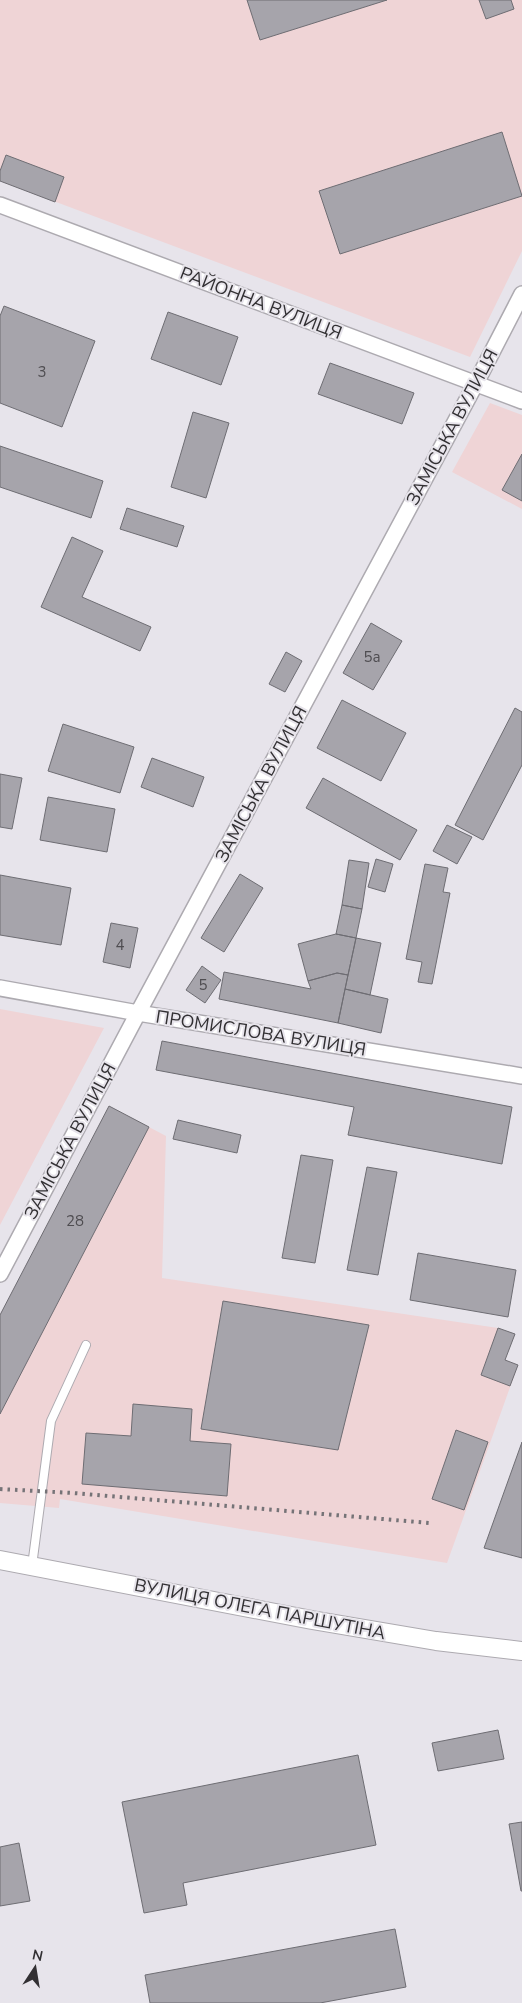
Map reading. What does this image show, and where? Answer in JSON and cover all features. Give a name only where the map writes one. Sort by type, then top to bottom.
[{"type":"street","name":"РАЙОННА ВУЛИЦЯ","points":[[0,205],[522,401]]},
{"type":"street","name":"ЗАМІСЬКА ВУЛИЦЯ","points":[[0,1274],[522,294]]},
{"type":"street","name":"ПРОМИСЛОВА ВУЛИЦЯ","points":[[0,988],[138,1013],[522,1076]]},
{"type":"street","name":"ВУЛИЦЯ ОЛЕГА ПАРШУТІНА","points":[[0,1560],[312,1620],[436,1641],[522,1651]]},
{"type":"lane","points":[[32,1566],[51,1421],[86,1346]]},
{"type":"shaded area","points":[[0,0],[522,0],[522,251],[470,357],[0,181]]},
{"type":"shaded area","points":[[490,403],[522,415],[522,509],[452,472]]},
{"type":"shaded area","points":[[0,1009],[104,1028],[0,1225]]},
{"type":"shaded area","points":[[109,1106],[166,1136],[162,1278],[498,1328],[515,1334],[505,1360],[518,1365],[447,1563],[60,1499],[59,1508],[0,1503],[0,1315]]},
{"type":"building","points":[[247,0],[387,0],[260,40]]},
{"type":"building","points":[[479,0],[511,0],[514,9],[486,19]]},
{"type":"building","points":[[502,132],[522,196],[340,254],[319,191]]},
{"type":"building","points":[[6,155],[64,177],[55,202],[0,181],[0,171]]},
{"type":"building","points":[[4,306],[95,341],[62,427],[0,403],[0,316]]},
{"type":"building","points":[[168,312],[238,337],[221,385],[151,359]]},
{"type":"building","points":[[330,363],[414,393],[402,424],[318,394]]},
{"type":"building","points":[[193,412],[229,423],[206,498],[171,487]]},
{"type":"building","points":[[0,446],[103,481],[91,518],[0,487]]},
{"type":"building","points":[[522,454],[522,501],[502,490]]},
{"type":"building","points":[[127,508],[184,526],[177,547],[120,529]]},
{"type":"building","points":[[72,537],[103,551],[82,597],[151,627],[140,651],[41,607]]},
{"type":"building","points":[[371,623],[402,641],[373,690],[343,673]]},
{"type":"building","points":[[286,652],[302,661],[285,692],[269,684]]},
{"type":"building","points":[[342,700],[406,733],[381,781],[317,748]]},
{"type":"building","points":[[515,708],[522,712],[522,765],[483,840],[455,825]]},
{"type":"building","points":[[63,724],[134,747],[120,793],[48,771]]},
{"type":"building","points":[[152,758],[204,777],[193,807],[141,787]]},
{"type":"building","points":[[0,774],[22,778],[12,829],[0,827]]},
{"type":"building","points":[[323,778],[417,830],[400,860],[306,808]]},
{"type":"building","points":[[48,797],[115,809],[107,852],[40,840]]},
{"type":"building","points":[[447,825],[472,837],[457,864],[433,851]]},
{"type":"building","points":[[376,859],[393,864],[385,892],[368,887]]},
{"type":"building","points":[[349,860],[369,863],[362,909],[342,905]]},
{"type":"building","points":[[425,864],[448,868],[443,892],[450,893],[432,984],[418,982],[422,962],[406,959]]},
{"type":"building","points":[[240,874],[263,888],[224,952],[201,938]]},
{"type":"building","points":[[0,875],[71,888],[61,945],[0,935]]},
{"type":"building","points":[[342,905],[362,909],[356,938],[336,934]]},
{"type":"building","points":[[111,923],[138,928],[130,968],[103,962]]},
{"type":"building","points":[[336,934],[356,938],[348,975],[337,973],[308,981],[298,944]]},
{"type":"building","points":[[356,938],[381,943],[370,995],[345,989]]},
{"type":"building","points":[[202,966],[221,980],[205,1003],[186,990]]},
{"type":"building","points":[[224,972],[311,989],[308,981],[337,973],[348,975],[338,1023],[219,999]]},
{"type":"building","points":[[345,989],[388,999],[381,1033],[338,1023]]},
{"type":"building","points":[[162,1041],[512,1107],[502,1164],[348,1135],[354,1107],[156,1070]]},
{"type":"building","points":[[109,1106],[149,1127],[0,1414],[0,1315]]},
{"type":"building","points":[[178,1120],[241,1135],[237,1153],[173,1139]]},
{"type":"building","points":[[301,1155],[333,1160],[315,1263],[282,1258]]},
{"type":"building","points":[[367,1167],[397,1172],[378,1275],[347,1270]]},
{"type":"building","points":[[418,1253],[516,1270],[508,1317],[410,1300]]},
{"type":"building","points":[[223,1301],[369,1325],[338,1450],[201,1429]]},
{"type":"building","points":[[498,1328],[515,1334],[505,1360],[518,1365],[510,1386],[481,1375]]},
{"type":"building","points":[[133,1404],[192,1409],[190,1441],[231,1444],[227,1496],[82,1484],[86,1433],[131,1436]]},
{"type":"building","points":[[456,1430],[488,1442],[464,1510],[432,1499]]},
{"type":"building","points":[[522,1442],[522,1558],[484,1548]]},
{"type":"building","points":[[498,1730],[504,1759],[438,1771],[432,1743]]},
{"type":"building","points":[[358,1755],[376,1845],[183,1883],[187,1905],[144,1913],[122,1802]]},
{"type":"building","points":[[522,1822],[522,1891],[521,1891],[509,1824]]},
{"type":"building","points":[[19,1843],[30,1901],[0,1906],[0,1847]]},
{"type":"building","points":[[395,1929],[406,1987],[320,2003],[150,2003],[145,1975]]},
{"type":"railway","points":[[0,1489],[73,1493],[430,1523]]}]
